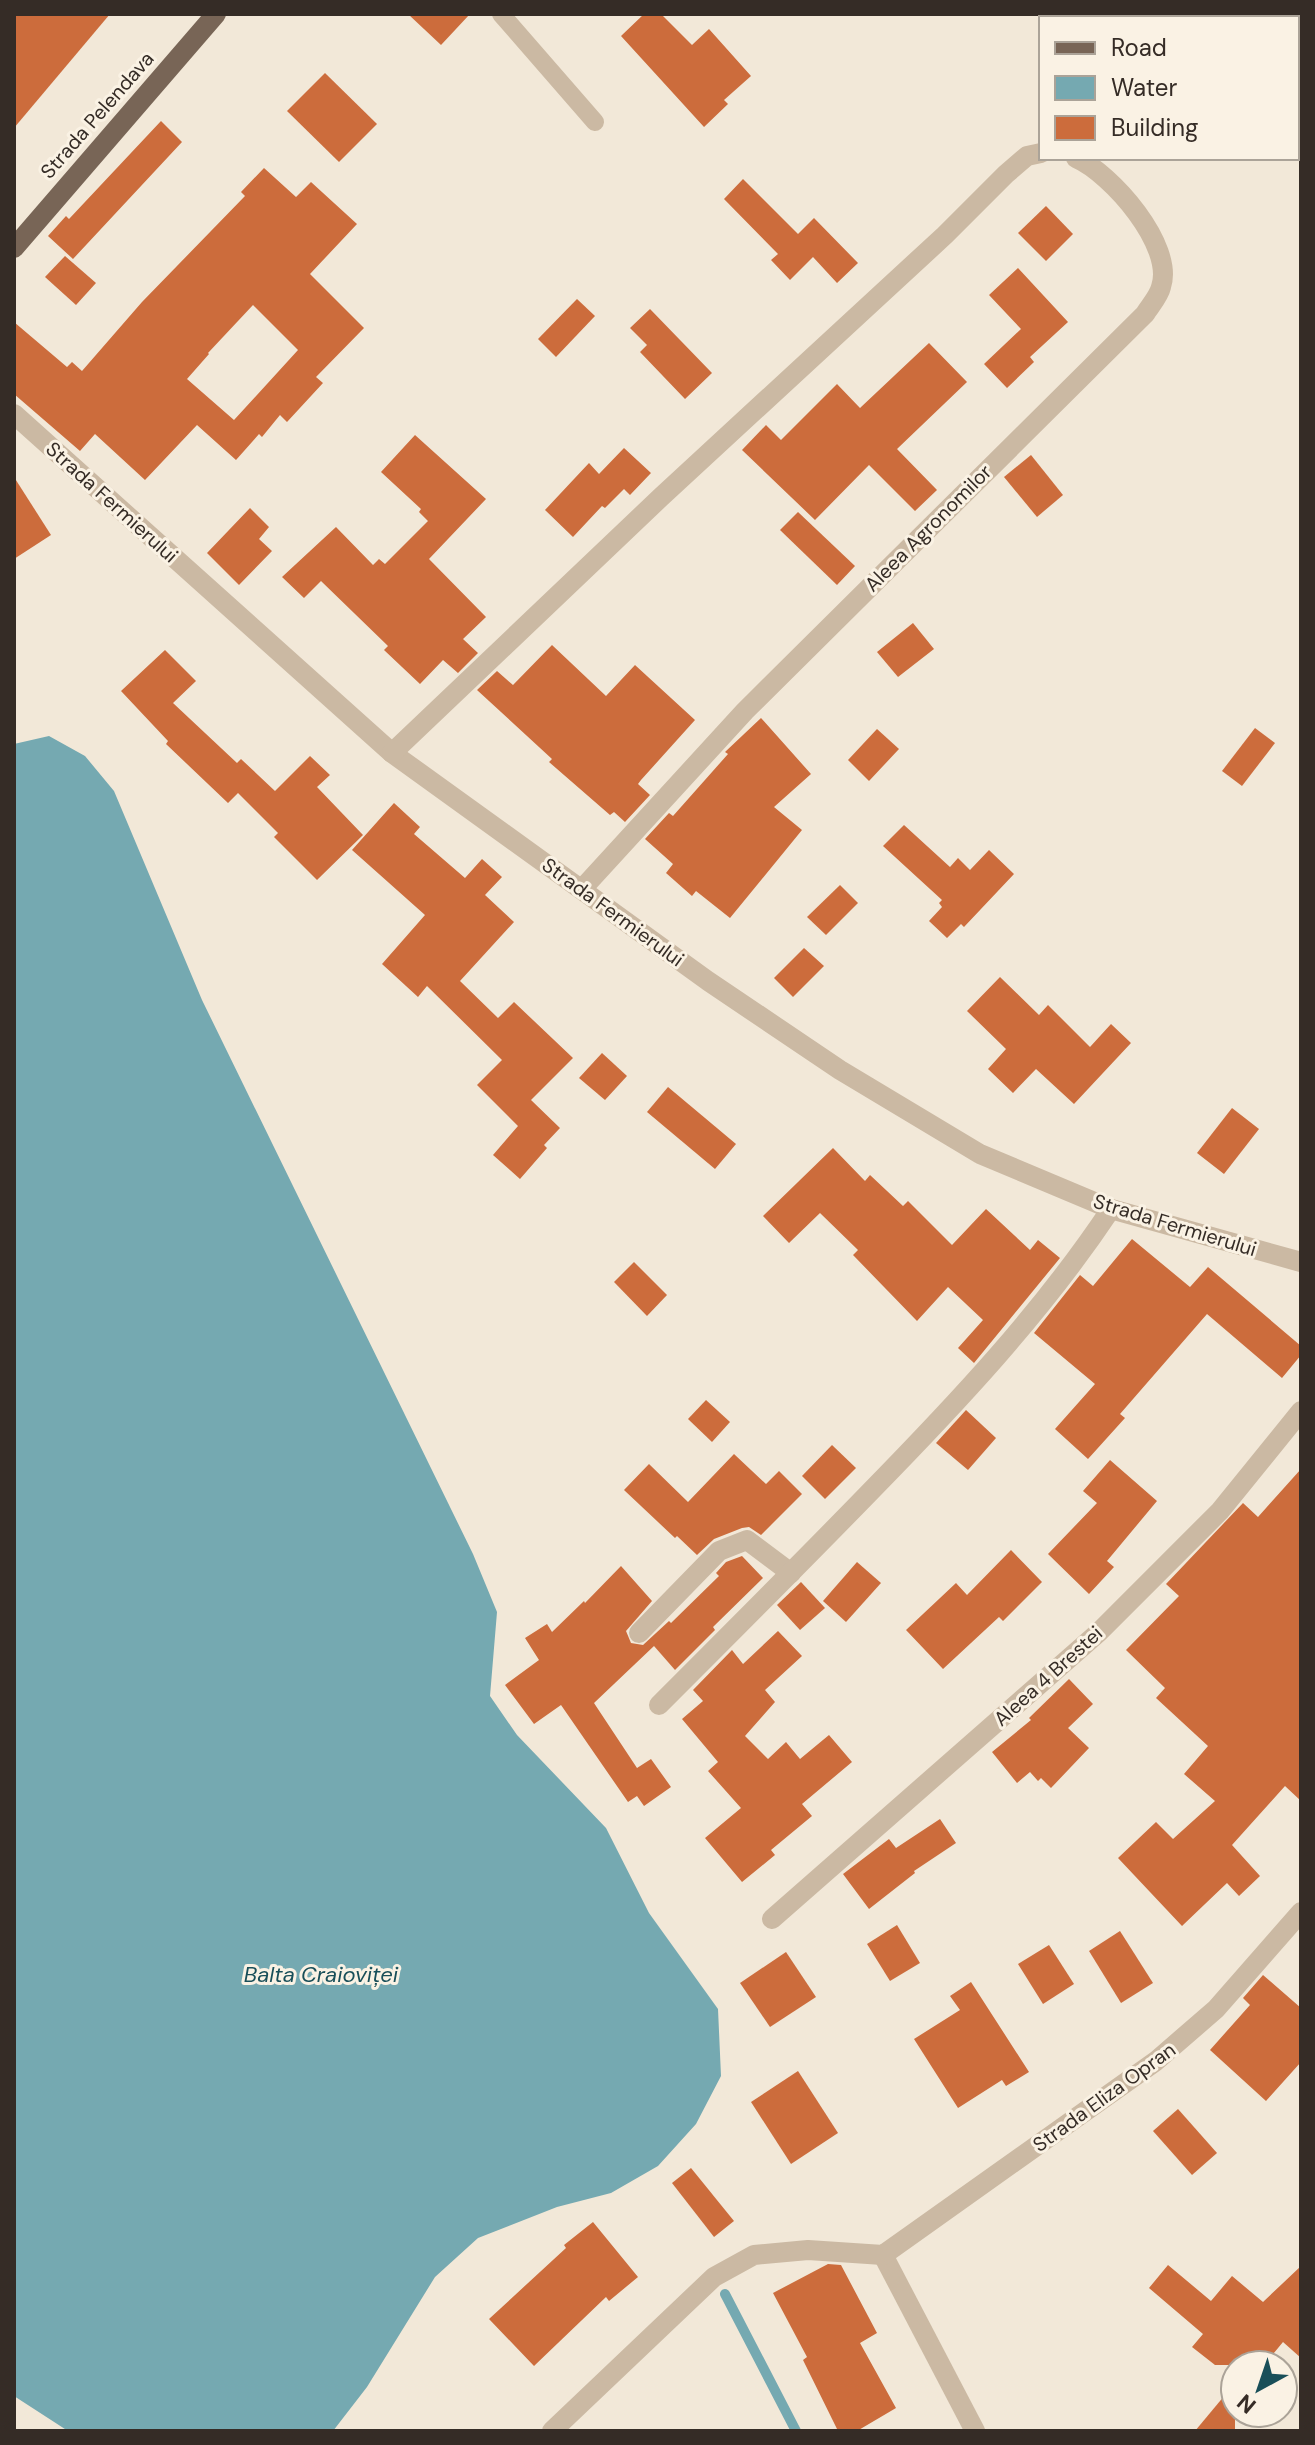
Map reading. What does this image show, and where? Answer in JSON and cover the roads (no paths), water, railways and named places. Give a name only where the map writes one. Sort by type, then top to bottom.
[{"type":"main road","name":"Strada Pelendava","points":[[14,248],[216,14]]},
{"type":"street","points":[[392,753],[672,487],[945,235],[1006,174],[1027,156],[1039,153]]},
{"type":"street","name":"Aleea Agronomilor","points":[[582,889],[745,711],[1145,314],[1162,287],[1162,264],[1151,235],[1123,195],[1099,171],[1080,160]]},
{"type":"street","name":"Strada Fermierului","points":[[14,414],[392,753],[708,981],[840,1070],[980,1154],[1111,1209],[1301,1262]]},
{"type":"street","points":[[659,1705],[961,1399],[1074,1264],[1111,1209]]},
{"type":"street","name":"Aleea 4 Brestei","points":[[772,1919],[1099,1632],[1220,1511],[1301,1411]]},
{"type":"street","points":[[639,1633],[719,1551],[747,1540],[791,1573]]},
{"type":"street","name":"Strada Eliza Opran","points":[[883,2255],[1156,2061],[1216,2009],[1301,1912]]},
{"type":"street","points":[[552,2431],[714,2277],[754,2255],[808,2250],[883,2255],[975,2431]]},
{"type":"lane","points":[[501,14],[595,122]]},
{"type":"water","name":"Balta Craioviței","points":[[49,736],[85,756],[114,791],[202,1000],[473,1554],[497,1612],[490,1696],[517,1735],[606,1828],[649,1913],[718,2009],[721,2076],[696,2124],[658,2166],[611,2193],[557,2207],[478,2238],[435,2277],[367,2387],[333,2431],[68,2431],[14,2396],[14,744]]},
{"type":"waterway","points":[[725,2294],[796,2431]]}]
